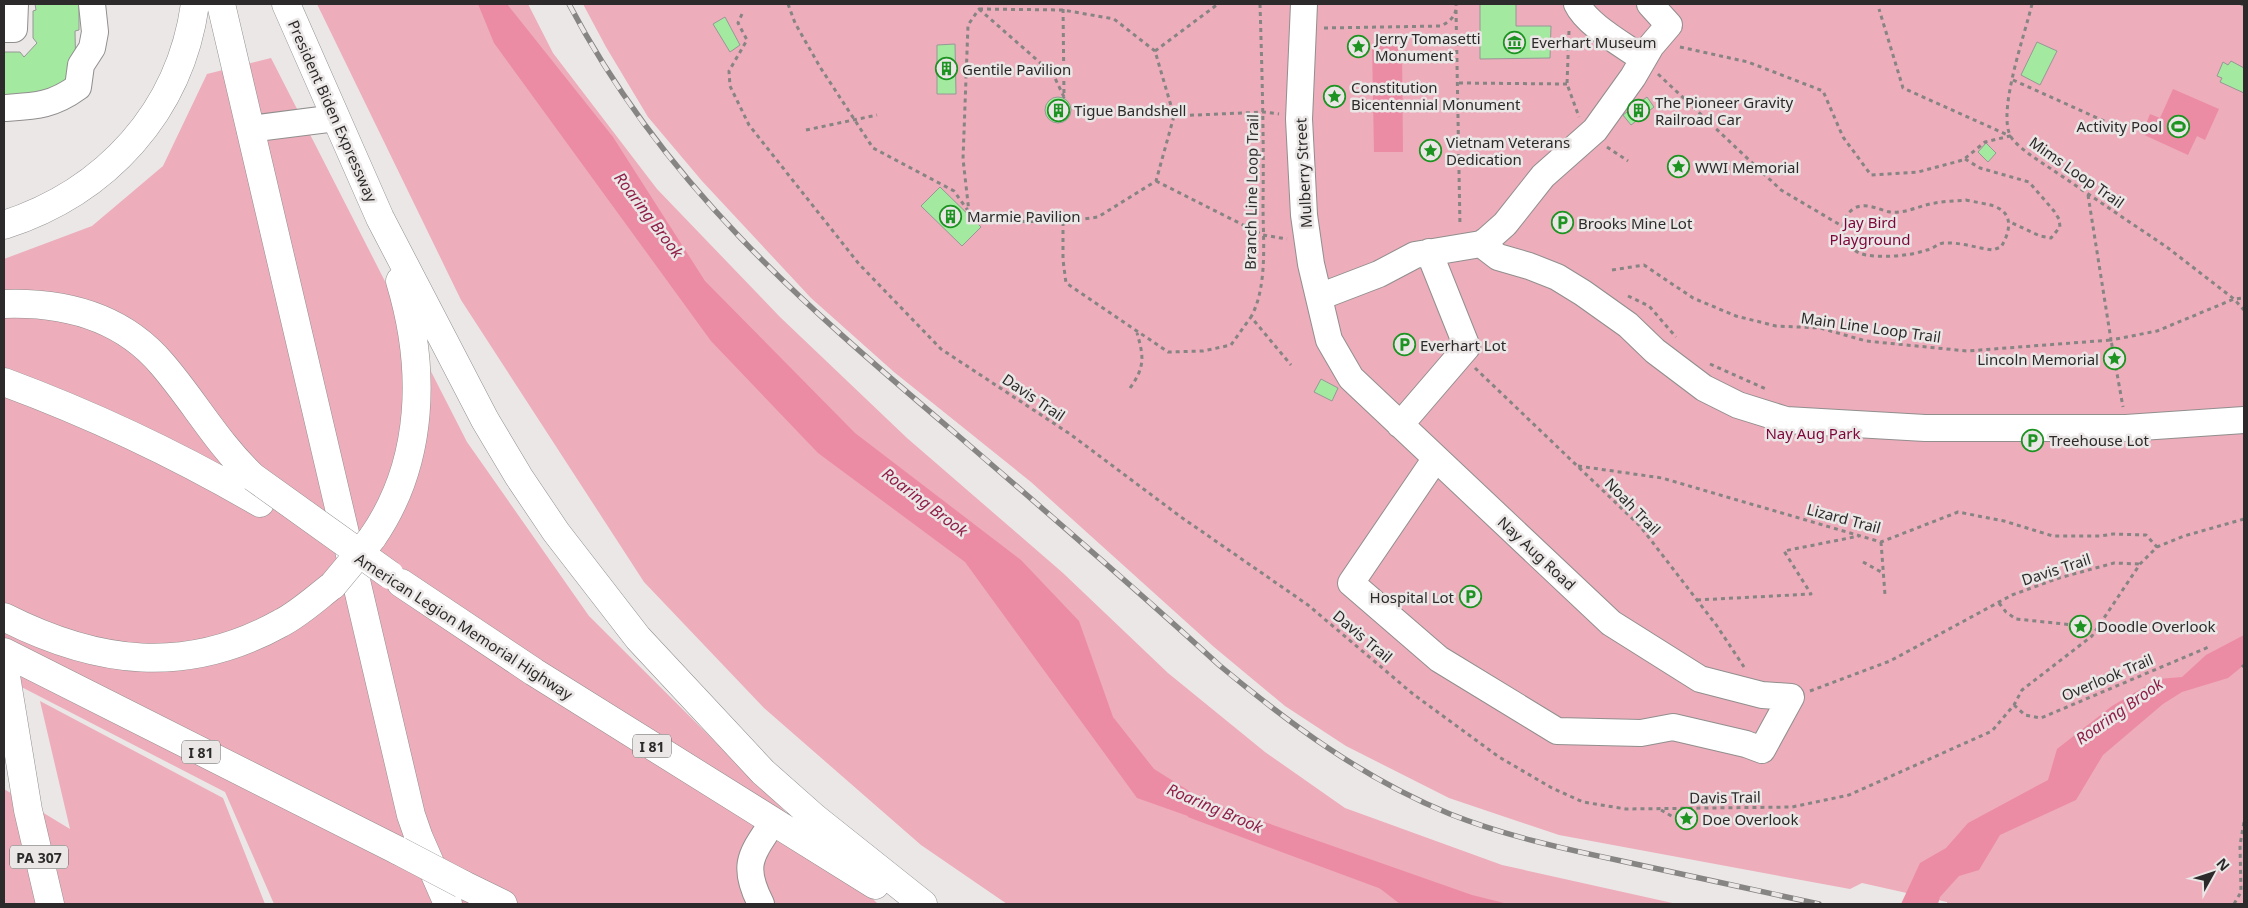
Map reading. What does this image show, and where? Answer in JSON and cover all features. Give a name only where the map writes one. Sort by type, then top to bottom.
[{"type":"main road","points":[[4,225],[32,216],[90,183],[113,163],[136,138],[172,83],[185,51],[195,4]]},
{"type":"main road","points":[[221,4],[411,816],[418,838],[455,894]]},
{"type":"main road","name":"President Biden Expressway","points":[[286,4],[380,218]]},
{"type":"main road","points":[[4,617],[55,641],[85,650],[124,657],[153,659],[187,656],[229,646],[282,623],[333,585],[372,538],[390,508],[404,476],[413,441],[417,411],[416,374],[408,308],[380,218]]},
{"type":"main road","points":[[380,218],[470,392],[503,451],[556,532],[616,612],[659,662],[763,772],[816,818],[923,904]]},
{"type":"main road","points":[[4,304],[40,305],[72,310],[98,317],[141,342],[163,364],[216,437],[253,476],[395,579]]},
{"type":"main road","name":"American Legion Memorial Highway","points":[[4,382],[122,430],[211,474],[395,579],[534,672],[906,904]]},
{"type":"main road","name":"I 81","points":[[4,652],[399,851],[455,894],[503,904]]},
{"type":"main road","name":"PA 307","points":[[5,671],[28,810],[50,904]]},
{"type":"main road","name":"PA 307","points":[[4,737],[28,810]]},
{"type":"street","points":[[4,29],[14,29],[15,4]]},
{"type":"street","points":[[4,108],[40,106],[62,98],[78,87],[81,65],[92,48],[94,32],[92,4]]},
{"type":"street","points":[[1319,297],[1378,274],[1415,255],[1471,245],[1505,224],[1543,176],[1587,138],[1616,102],[1649,50],[1669,25],[1650,4]]},
{"type":"street","points":[[1573,14],[1649,50]]},
{"type":"street","name":"Mulberry Street","points":[[1304,16],[1300,116],[1303,206],[1308,242],[1329,340]]},
{"type":"street","points":[[250,130],[336,118]]},
{"type":"street","points":[[1471,245],[1498,257],[1551,275],[1583,293],[1628,325],[1655,352],[1699,384],[1725,399],[1786,420],[1925,428],[2126,428],[2244,420]]},
{"type":"street","points":[[1400,425],[1467,348],[1429,252]]},
{"type":"street","name":"Nay Aug Road","points":[[1329,340],[1351,378],[1611,623],[1700,679],[1762,695],[1791,697]]},
{"type":"street","points":[[1436,458],[1351,583],[1440,659],[1556,731],[1641,732],[1673,727],[1746,744],[1762,750],[1791,697]]},
{"type":"street","points":[[761,904],[752,883],[750,862],[756,847],[773,822]]},
{"type":"path","points":[[788,4],[795,23],[820,67],[873,148],[954,192],[970,212],[994,221],[1063,222],[1098,217],[1156,181],[1174,116],[1155,51],[1114,19],[1063,10],[979,8]]},
{"type":"path","points":[[979,8],[1054,74],[1064,97],[1063,4]]},
{"type":"path","points":[[1155,51],[1218,4]]},
{"type":"path","name":"Branch Line Loop Trail","points":[[1063,222],[1063,260],[1066,283],[1168,352],[1203,351],[1231,344],[1259,303],[1263,235],[1264,112],[1260,4]]},
{"type":"path","points":[[1456,4],[1458,83],[1471,245]]},
{"type":"path","name":"Mims Loop Trail","points":[[2032,4],[2008,102],[2007,120],[2010,136],[2029,154],[2168,248],[2234,299]]},
{"type":"path","points":[[970,212],[963,159],[968,25],[979,8]]},
{"type":"path","points":[[1879,9],[1903,88],[2010,136]]},
{"type":"path","points":[[1304,16],[1441,26],[1451,21],[1456,10]]},
{"type":"path","name":"Davis Trail","points":[[742,14],[738,22],[747,40],[729,71],[730,86],[748,125],[859,264],[941,349],[1070,434],[1181,517],[1308,605],[1413,694],[1499,757],[1552,788],[1583,802],[1626,809],[1792,807],[1849,794],[1992,731],[2014,705],[2022,690],[2092,636],[2140,564],[2157,547],[2184,536],[2244,519]]},
{"type":"path","points":[[1573,14],[1567,84],[1587,138]]},
{"type":"path","points":[[1649,50],[1748,62],[1823,91],[1842,137],[1871,175],[1918,172],[1965,159],[1984,142],[2010,136]]},
{"type":"path","points":[[1649,50],[1781,190],[1842,226]]},
{"type":"path","points":[[2013,80],[2124,130]]},
{"type":"path","points":[[1458,83],[1567,84]]},
{"type":"path","points":[[1174,116],[1264,112],[1300,116]]},
{"type":"path","points":[[806,130],[877,115]]},
{"type":"path","points":[[1965,159],[1980,168],[2030,182],[2059,219],[2060,227],[2051,238],[2040,236],[2010,222],[2004,213],[1996,207],[1966,200],[1935,203],[1910,210],[1891,212],[1874,207],[1859,207],[1853,209],[1842,226],[1847,243],[1857,253],[1882,256],[1928,250],[1942,243],[1961,244],[1993,250],[2001,247],[2010,222]]},
{"type":"path","points":[[1156,181],[1263,235],[1308,242]]},
{"type":"path","points":[[2088,194],[2126,428]]},
{"type":"path","name":"Main Line Loop Trail","points":[[1612,270],[1644,265],[1693,298],[1736,316],[1776,326],[1820,328],[1866,341],[1967,351],[2111,340],[2157,331],[2234,299]]},
{"type":"path","points":[[1623,294],[1649,306],[1678,340]]},
{"type":"path","points":[[2234,299],[2244,298]]},
{"type":"path","points":[[2234,299],[2244,310]]},
{"type":"path","points":[[1251,317],[1291,365]]},
{"type":"path","points":[[1130,388],[1140,375],[1143,353],[1137,332]]},
{"type":"path","name":"Noah Trail","points":[[1461,354],[1640,526],[1697,600],[1762,695]]},
{"type":"path","points":[[1701,360],[1771,392]]},
{"type":"path","name":"Lizard Trail","points":[[1578,466],[1662,478],[1881,542],[1958,512],[2004,521],[2053,536],[2112,534],[2146,536],[2157,547]]},
{"type":"path","points":[[1697,600],[1811,594],[1784,551],[1859,536]]},
{"type":"path","points":[[1881,542],[1885,595]]},
{"type":"path","points":[[1863,562],[1883,573]]},
{"type":"path","name":"Davis Trail","points":[[1791,697],[1890,661],[2012,596],[2060,578],[2114,563],[2140,564]]},
{"type":"path","points":[[1999,603],[2006,612],[2016,619],[2074,624]]},
{"type":"path","name":"Overlook Trail","points":[[2014,705],[2025,715],[2040,718],[2211,646]]},
{"type":"path","points":[[1659,809],[1675,818]]},
{"type":"path","points":[[2234,904],[2241,892],[2240,845],[2244,822]]},
{"type":"green space","points":[[317,4],[528,4],[553,53],[657,189],[780,317],[907,438],[1063,573],[1168,673],[1265,752],[1345,808],[1502,865],[1677,904],[1007,904],[921,845],[764,708],[644,582],[461,300]]},
{"type":"green space","name":"Nay Aug Park","points":[[583,4],[2244,4],[2244,904],[1947,904],[1947,902],[1862,883],[1850,889],[1559,835],[1449,798],[1346,746],[1285,706],[1214,647],[1031,482],[894,372],[811,298],[702,181],[648,117],[606,47]]},
{"type":"green space","points":[[271,58],[467,442],[589,616],[878,904],[274,904],[225,792],[4,678],[4,259],[92,226],[163,166],[207,74]]},
{"type":"green space","points":[[40,701],[223,798],[265,904],[4,904],[4,789],[70,829]]},
{"type":"water","points":[[478,4],[507,4],[613,137],[705,281],[855,433],[1021,560],[1079,621],[1113,717],[1154,769],[1205,801],[1472,895],[1508,904],[1400,904],[1369,880],[1137,798],[965,562],[818,453],[711,341],[494,43]]},
{"type":"water","points":[[1372,45],[1402,46],[1403,152],[1374,152]]},
{"type":"water","name":"Activity Pool","points":[[2173,89],[2219,109],[2205,140],[2197,136],[2188,155],[2142,134],[2150,114],[2160,118]]},
{"type":"water","points":[[2244,635],[2244,665],[2228,678],[2182,692],[2163,704],[2103,755],[2076,800],[2000,835],[1979,870],[1959,876],[1940,897],[1938,904],[1901,904],[1920,863],[1946,848],[1968,823],[2048,780],[2057,749],[2112,706],[2158,679],[2182,677],[2206,655]]},
{"type":"building","points":[[35,4],[79,4],[79,30],[75,31],[76,80],[43,96],[4,96],[4,52],[20,52],[24,57],[37,43],[33,38],[33,11],[36,10]]},
{"type":"building","name":"Everhart Museum","points":[[1480,4],[1516,4],[1516,26],[1551,26],[1550,58],[1480,59]]},
{"type":"building","points":[[725,17],[740,45],[730,52],[713,24]]},
{"type":"building","points":[[2037,42],[2057,51],[2040,85],[2021,75]]},
{"type":"building","name":"Gentile Pavilion","points":[[955,44],[956,94],[937,94],[937,45]]},
{"type":"building","points":[[2231,61],[2244,68],[2244,93],[2220,82],[2222,78],[2217,76],[2223,62],[2228,65]]},
{"type":"building","name":"Tigue Bandshell","points":[[1058,97],[1067,101],[1071,110],[1067,119],[1058,123],[1049,119],[1045,110],[1049,101]]},
{"type":"building","name":"The Pioneer Gravity Railroad Car","points":[[1647,97],[1654,107],[1631,125],[1623,115]]},
{"type":"building","points":[[1986,143],[1996,153],[1988,162],[1978,152]]},
{"type":"building","name":"Marmie Pavilion","points":[[940,187],[981,227],[962,246],[921,206]]},
{"type":"building","points":[[1321,379],[1338,388],[1332,401],[1314,392]]},
{"type":"waterway","name":"Roaring Brook","points":[[1190,815],[1381,886]]},
{"type":"railway","points":[[569,4],[607,69],[648,129],[693,185],[740,238],[791,288],[898,385],[1088,548],[1219,665],[1301,729],[1329,749],[1388,784],[1418,800],[1470,822],[1553,846],[1819,904]]},
{"type":"place","name":"Everhart Museum","points":[[1515,42]]},
{"type":"place","name":"Jerry Tomasetti Monument","points":[[1359,47]]},
{"type":"place","name":"Gentile Pavilion","points":[[946,69]]},
{"type":"place","name":"Constitution Bicentennial Monument","points":[[1335,96]]},
{"type":"place","name":"Tigue Bandshell","points":[[1058,110]]},
{"type":"place","name":"The Pioneer Gravity Railroad Car","points":[[1639,111]]},
{"type":"place","name":"Activity Pool","points":[[2178,126]]},
{"type":"place","name":"Vietnam Veterans Dedication","points":[[1430,151]]},
{"type":"place","name":"WWI Memorial","points":[[1679,167]]},
{"type":"place","name":"Marmie Pavilion","points":[[951,216]]},
{"type":"place","name":"Brooks Mine Lot","points":[[1562,223]]},
{"type":"place","name":"Everhart Lot","points":[[1404,345]]},
{"type":"place","name":"Lincoln Memorial","points":[[2115,359]]},
{"type":"place","name":"Treehouse Lot","points":[[2033,440]]},
{"type":"place","name":"Hospital Lot","points":[[1470,597]]},
{"type":"place","name":"Doodle Overlook","points":[[2081,626]]},
{"type":"place","name":"Doe Overlook","points":[[1686,819]]},
{"type":"park label","name":"Jay Bird Playground","points":[[1870,230]]}]
